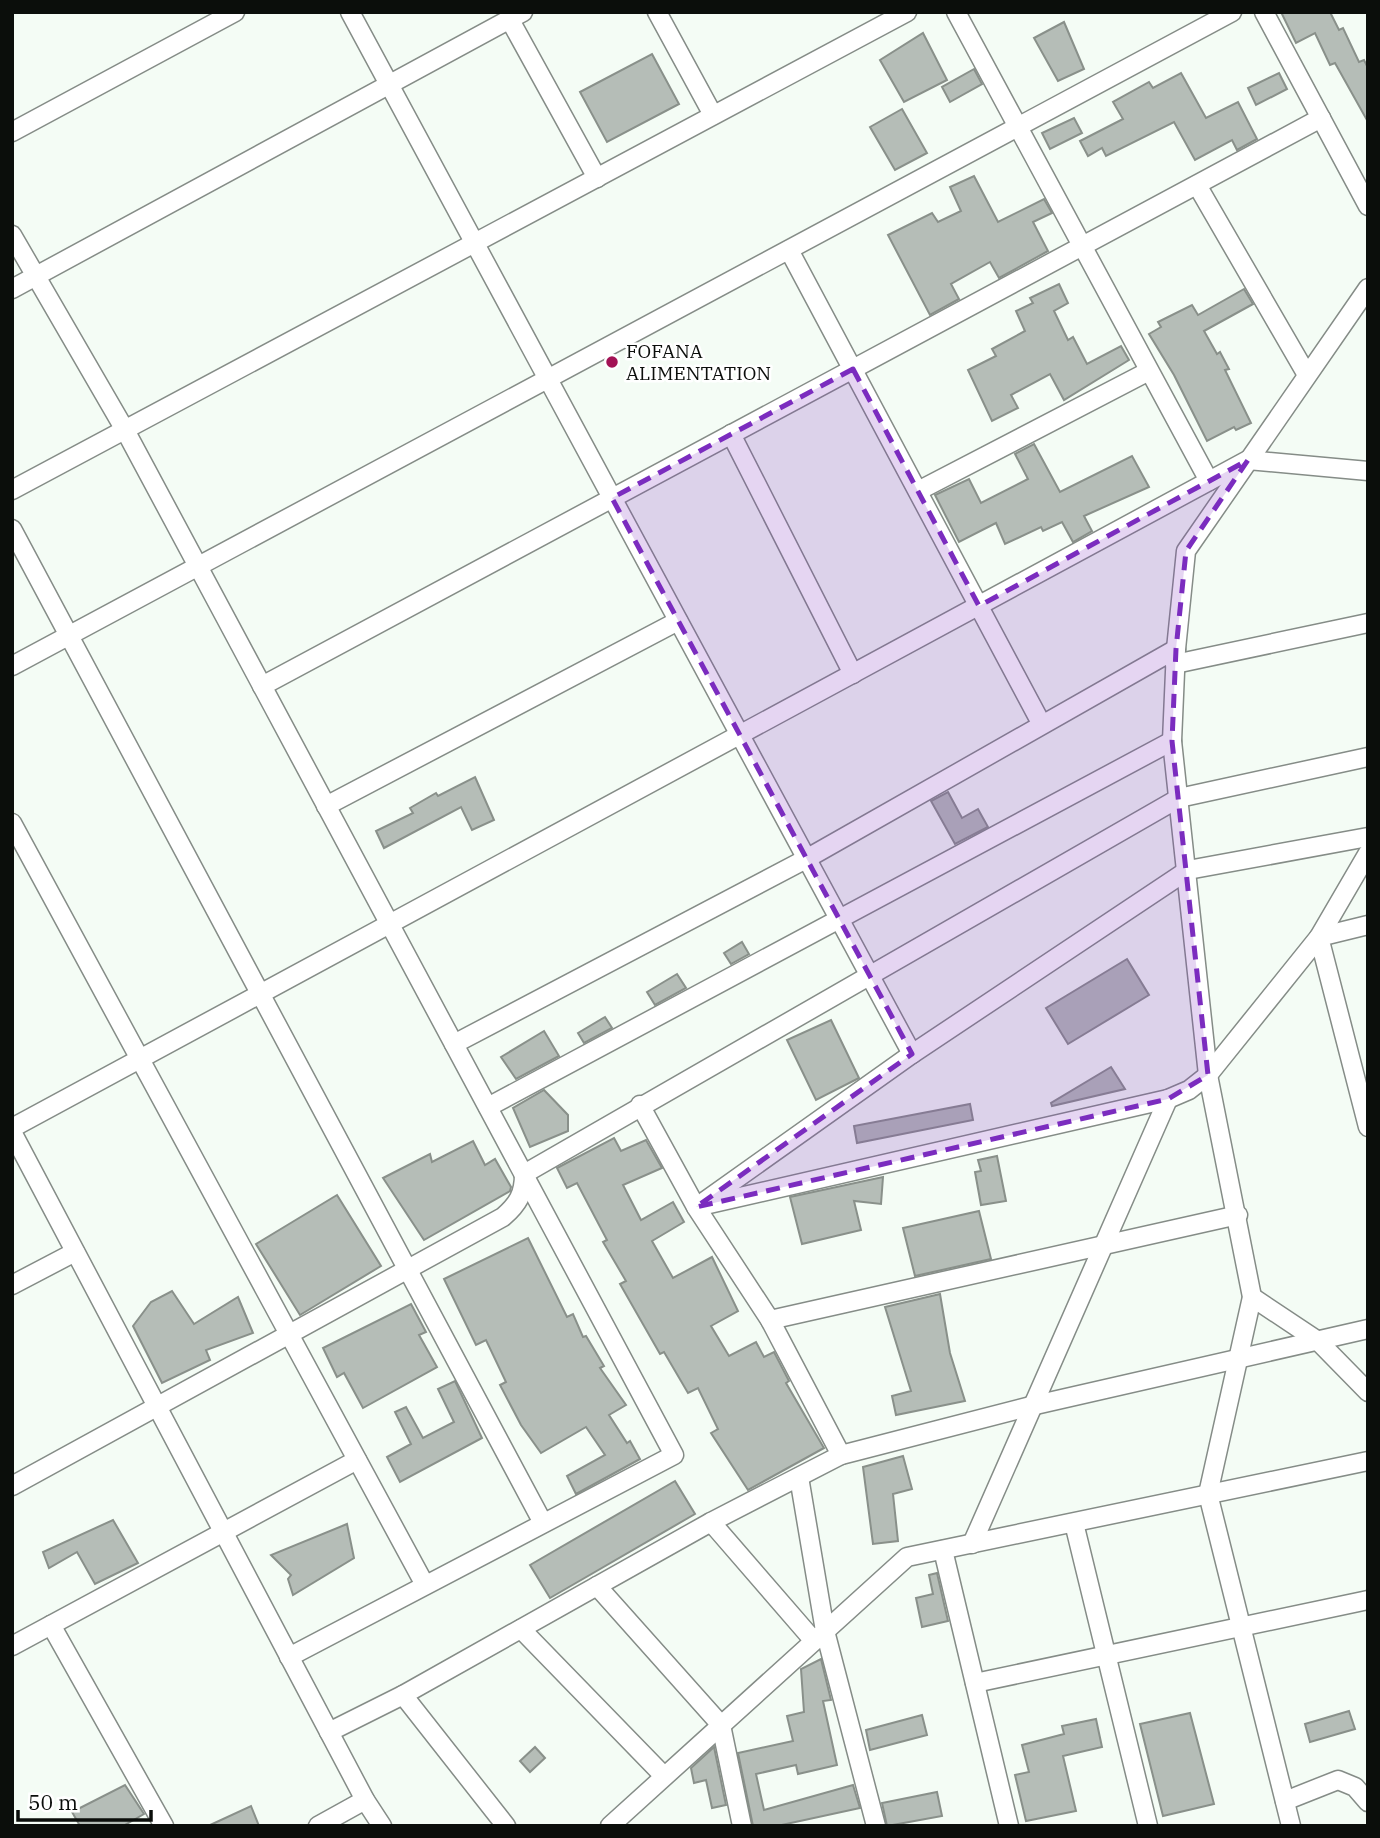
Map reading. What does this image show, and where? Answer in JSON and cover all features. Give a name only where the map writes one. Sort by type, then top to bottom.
[{"type":"street","points":[[12,132],[235,12]]},
{"type":"street","points":[[350,12],[912,1054]]},
{"type":"street","points":[[657,12],[713,116]]},
{"type":"street","points":[[12,490],[907,12]]},
{"type":"street","points":[[956,12],[1209,481]]},
{"type":"street","points":[[12,666],[1232,12]]},
{"type":"street","points":[[1265,12],[1368,206]]},
{"type":"street","points":[[12,289],[517,16],[597,178]]},
{"type":"street","points":[[262,686],[1321,118]]},
{"type":"street","points":[[1197,185],[1307,375]]},
{"type":"street","points":[[12,235],[125,430],[674,1455],[289,1657]]},
{"type":"street","points":[[789,250],[1041,723]]},
{"type":"street","points":[[1291,1826],[1208,1494],[1252,1297],[1238,1215],[1208,1075],[1172,741],[1175,656],[1186,551],[1368,288]]},
{"type":"street","points":[[918,491],[1149,371]]},
{"type":"street","points":[[731,434],[853,674]]},
{"type":"street","points":[[382,1826],[365,1800],[12,1130],[1248,460],[1368,471]]},
{"type":"street","points":[[12,528],[543,1524]]},
{"type":"street","points":[[326,806],[678,621]]},
{"type":"street","points":[[454,1044],[806,859],[1041,723],[1175,656],[1368,623]]},
{"type":"street","points":[[488,1107],[840,922],[1172,741]]},
{"type":"street","points":[[524,1174],[1179,798],[1368,757]]},
{"type":"street","points":[[12,823],[425,1585]]},
{"type":"street","points":[[696,1208],[912,1054],[1188,870],[1368,837]]},
{"type":"street","points":[[696,1208],[1168,1099],[1189,1090],[1208,1075],[1319,937],[1368,853]]},
{"type":"street","points":[[1319,937],[1368,925]]},
{"type":"street","points":[[1319,937],[1359,1058],[1368,1126]]},
{"type":"street","points":[[972,1544],[1168,1099]]},
{"type":"street","points":[[640,1105],[696,1208],[770,1320],[841,1455]]},
{"type":"street","points":[[12,1486],[503,1217],[516,1206],[524,1185],[524,1174]]},
{"type":"street","points":[[770,1320],[1238,1215]]},
{"type":"street","points":[[12,1285],[75,1252]]},
{"type":"street","points":[[1252,1297],[1318,1340],[1368,1392]]},
{"type":"street","points":[[329,1732],[403,1695],[711,1522],[841,1455],[1031,1406],[1368,1329]]},
{"type":"street","points":[[12,1646],[357,1460]]},
{"type":"street","points":[[612,1825],[907,1558],[1368,1461]]},
{"type":"street","points":[[799,1477],[820,1636],[876,1826]]},
{"type":"street","points":[[711,1522],[820,1636]]},
{"type":"street","points":[[1074,1523],[1148,1826]]},
{"type":"street","points":[[943,1550],[1009,1826]]},
{"type":"street","points":[[597,1586],[721,1725],[742,1826]]},
{"type":"street","points":[[975,1684],[1368,1600]]},
{"type":"street","points":[[51,1625],[164,1826]]},
{"type":"street","points":[[521,1629],[664,1776]]},
{"type":"street","points":[[403,1695],[506,1826]]},
{"type":"street","points":[[1285,1801],[1338,1780],[1355,1787],[1368,1801]]},
{"type":"street","points":[[318,1826],[365,1800]]},
{"type":"highlighted area","points":[[853,369],[979,606],[1248,460],[1186,551],[1176,649],[1172,741],[1208,1075],[1168,1099],[696,1207],[912,1054],[612,498]]},
{"type":"building","points":[[1281,12],[1330,12],[1339,30],[1343,28],[1359,62],[1364,60],[1368,68],[1368,122],[1335,63],[1330,65],[1315,33],[1296,43]]},
{"type":"building","points":[[1064,22],[1084,69],[1058,81],[1034,38]]},
{"type":"building","points":[[923,33],[947,80],[904,102],[880,60]]},
{"type":"building","points":[[652,54],[679,104],[607,142],[580,92]]},
{"type":"building","points":[[974,69],[982,84],[950,102],[942,87]]},
{"type":"building","points":[[1181,73],[1206,118],[1238,102],[1257,139],[1237,150],[1232,140],[1195,160],[1174,122],[1106,156],[1102,148],[1088,156],[1080,141],[1123,119],[1113,102],[1149,82],[1153,88]]},
{"type":"building","points":[[1279,73],[1287,89],[1256,105],[1248,88]]},
{"type":"building","points":[[902,109],[927,153],[895,170],[870,127]]},
{"type":"building","points":[[1074,118],[1082,133],[1050,149],[1042,133]]},
{"type":"building","points":[[974,176],[998,222],[1044,199],[1052,213],[1033,222],[1048,251],[999,278],[990,262],[951,284],[959,299],[930,315],[888,235],[932,213],[938,222],[961,211],[950,187]]},
{"type":"building","points":[[1059,284],[1068,303],[1054,311],[1068,340],[1073,337],[1087,364],[1121,346],[1129,360],[1064,400],[1050,374],[1011,395],[1018,408],[992,421],[968,370],[996,356],[992,349],[1025,331],[1016,311],[1033,303],[1030,298]]},
{"type":"building","points":[[1244,289],[1253,304],[1204,331],[1229,369],[1225,370],[1251,423],[1236,430],[1234,427],[1207,441],[1174,375],[1149,334],[1161,327],[1158,322],[1192,305],[1198,315]]},
{"type":"building","points":[[1034,444],[1060,492],[1132,456],[1149,487],[1084,516],[1092,531],[1073,542],[1062,522],[1043,531],[1041,527],[1005,544],[996,523],[959,542],[935,495],[969,479],[981,503],[1028,479],[1015,454]]},
{"type":"building","points":[[475,777],[494,820],[472,830],[461,807],[384,848],[376,831],[413,813],[410,808],[436,793],[438,796]]},
{"type":"building","points":[[948,792],[962,818],[978,809],[988,827],[955,844],[931,801]]},
{"type":"building","points":[[742,942],[749,954],[731,964],[724,953]]},
{"type":"building","points":[[1127,959],[1149,995],[1068,1044],[1046,1008]]},
{"type":"building","points":[[677,974],[686,988],[655,1005],[647,992]]},
{"type":"building","points":[[605,1017],[612,1028],[584,1043],[578,1033]]},
{"type":"building","points":[[831,1020],[859,1078],[816,1100],[787,1040]]},
{"type":"building","points":[[544,1031],[559,1056],[516,1079],[501,1057]]},
{"type":"building","points":[[1111,1067],[1125,1089],[1052,1106],[1051,1103]]},
{"type":"building","points":[[544,1090],[568,1115],[568,1131],[530,1147],[513,1108]]},
{"type":"building","points":[[970,1104],[973,1120],[857,1143],[854,1126]]},
{"type":"building","points":[[614,1138],[621,1151],[646,1140],[662,1168],[623,1185],[641,1220],[673,1202],[684,1222],[652,1241],[673,1278],[712,1257],[738,1311],[711,1326],[729,1356],[756,1342],[764,1357],[774,1352],[789,1381],[786,1383],[824,1448],[748,1490],[711,1433],[718,1429],[698,1388],[688,1393],[664,1352],[660,1354],[620,1284],[626,1281],[603,1242],[607,1240],[577,1183],[567,1188],[557,1168]]},
{"type":"building","points":[[473,1141],[485,1165],[495,1159],[511,1187],[510,1191],[424,1240],[383,1178],[430,1154],[432,1162]]},
{"type":"building","points":[[997,1156],[1006,1201],[981,1205],[975,1172],[981,1171],[978,1160]]},
{"type":"building","points":[[883,1177],[881,1204],[854,1201],[861,1230],[802,1244],[790,1197]]},
{"type":"building","points":[[337,1195],[381,1266],[300,1315],[256,1244]]},
{"type":"building","points":[[979,1211],[991,1259],[915,1276],[903,1228]]},
{"type":"building","points":[[528,1238],[567,1317],[573,1314],[583,1337],[586,1336],[604,1366],[600,1368],[626,1405],[609,1415],[627,1443],[630,1441],[640,1459],[576,1494],[567,1476],[605,1455],[586,1427],[541,1453],[521,1425],[500,1385],[506,1382],[486,1340],[476,1345],[444,1279]]},
{"type":"building","points":[[172,1291],[194,1324],[238,1297],[253,1333],[206,1350],[210,1360],[162,1383],[133,1326],[151,1302]]},
{"type":"building","points":[[940,1294],[950,1353],[965,1401],[896,1415],[892,1396],[911,1391],[885,1307]]},
{"type":"building","points":[[411,1304],[426,1332],[419,1335],[437,1367],[363,1408],[344,1373],[337,1377],[323,1348]]},
{"type":"building","points":[[455,1381],[482,1438],[400,1482],[387,1457],[411,1444],[395,1412],[406,1407],[423,1438],[454,1422],[438,1389]]},
{"type":"building","points":[[903,1456],[912,1489],[893,1494],[898,1541],[873,1544],[863,1467]]},
{"type":"building","points":[[675,1481],[695,1514],[550,1598],[530,1565]]},
{"type":"building","points":[[113,1520],[138,1563],[95,1584],[77,1552],[49,1568],[43,1552]]},
{"type":"building","points":[[347,1524],[354,1558],[293,1595],[288,1579],[291,1575],[271,1555]]},
{"type":"building","points":[[937,1573],[948,1621],[922,1627],[916,1598],[933,1594],[929,1575]]},
{"type":"building","points":[[821,1659],[831,1700],[823,1701],[837,1765],[798,1774],[796,1765],[756,1774],[764,1810],[853,1785],[860,1808],[777,1826],[753,1826],[738,1753],[793,1741],[787,1716],[804,1712],[801,1669]]},
{"type":"building","points":[[1349,1711],[1355,1729],[1310,1742],[1305,1724]]},
{"type":"building","points":[[1190,1713],[1214,1804],[1163,1816],[1140,1724]]},
{"type":"building","points":[[922,1715],[927,1735],[870,1750],[866,1730]]},
{"type":"building","points":[[1096,1719],[1102,1747],[1063,1756],[1076,1811],[1026,1821],[1015,1775],[1029,1772],[1022,1745],[1064,1734],[1062,1726]]},
{"type":"building","points":[[535,1747],[545,1758],[530,1772],[520,1761]]},
{"type":"building","points":[[714,1747],[726,1805],[712,1808],[706,1780],[694,1783],[691,1768]]},
{"type":"building","points":[[125,1785],[144,1814],[123,1826],[80,1826],[72,1812]]},
{"type":"building","points":[[937,1792],[942,1816],[887,1826],[882,1803]]},
{"type":"building","points":[[251,1806],[259,1826],[208,1826]]},
{"type":"place","name":"FOFANA ALIMENTATION","points":[[612,362]]}]
